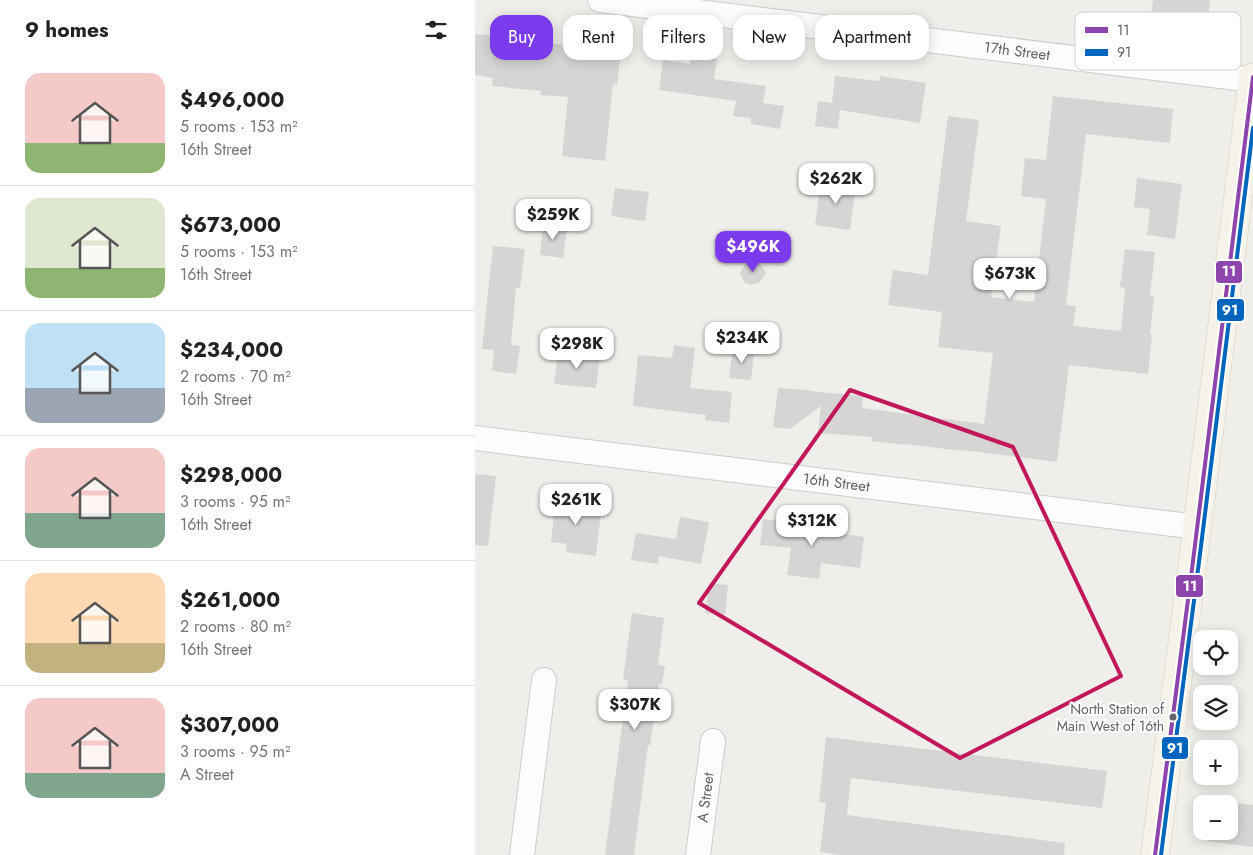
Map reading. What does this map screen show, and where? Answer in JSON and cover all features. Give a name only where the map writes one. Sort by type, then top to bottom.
[{"type":"main road","points":[[1155,855],[1251,112],[1253,77]]},
{"type":"street","name":"17th Street","points":[[600,0],[693,6],[1075,56]]},
{"type":"street","name":"17th Street","points":[[1177,70],[1253,80]]},
{"type":"street","name":"16th Street","points":[[475,438],[1197,527]]},
{"type":"street","points":[[521,855],[544,680]]},
{"type":"street","name":"A Street","points":[[698,855],[713,741]]},
{"type":"highlighted area","points":[[850,390],[1013,447],[1121,676],[960,758],[699,603]]},
{"type":"building","points":[[1153,0],[1210,0],[1209,12],[1152,12]]},
{"type":"building","points":[[475,34],[490,36],[490,60],[553,60],[553,44],[563,45],[563,60],[620,60],[617,85],[613,84],[605,161],[562,156],[568,97],[540,95],[541,91],[492,86],[493,78],[475,75]]},
{"type":"building","points":[[663,60],[690,64],[690,60],[717,60],[714,79],[766,86],[763,103],[784,106],[780,129],[751,124],[751,118],[733,116],[736,101],[659,90]]},
{"type":"building","points":[[835,76],[879,81],[880,76],[926,83],[920,123],[840,110],[838,129],[815,126],[818,101],[832,103]]},
{"type":"building","points":[[1053,96],[1173,109],[1170,143],[1086,134],[1066,305],[1076,306],[1073,326],[1121,331],[1125,288],[1120,287],[1125,249],[1155,252],[1150,295],[1154,296],[1148,374],[1069,365],[1057,462],[871,441],[872,437],[818,433],[821,406],[790,429],[773,427],[778,388],[863,396],[862,408],[984,424],[993,353],[938,347],[942,312],[888,305],[893,270],[928,275],[948,116],[979,120],[966,221],[1001,226],[991,297],[1034,302],[1046,199],[1021,196],[1025,158],[1046,160]]},
{"type":"building","points":[[1137,178],[1182,184],[1175,239],[1147,235],[1150,209],[1134,207]]},
{"type":"building","points":[[821,181],[856,185],[850,230],[815,225]]},
{"type":"building","points":[[615,188],[649,192],[645,221],[611,216]]},
{"type":"building","points":[[543,224],[567,227],[563,258],[540,255]]},
{"type":"building","points":[[493,246],[525,249],[520,288],[516,287],[511,345],[520,346],[516,374],[492,371],[494,350],[482,349]]},
{"type":"building","points":[[757,262],[766,273],[760,282],[751,285],[744,282],[740,273],[746,263]]},
{"type":"building","points":[[674,345],[695,348],[690,388],[732,392],[729,423],[705,420],[706,415],[633,406],[638,355],[672,358]]},
{"type":"building","points":[[733,348],[754,351],[751,380],[729,378]]},
{"type":"building","points":[[558,352],[600,356],[596,388],[554,384]]},
{"type":"building","points":[[475,474],[496,476],[488,546],[475,545]]},
{"type":"building","points":[[556,497],[586,500],[585,510],[601,512],[596,556],[566,552],[567,544],[551,542]]},
{"type":"building","points":[[680,517],[709,522],[701,564],[659,556],[658,564],[631,560],[636,533],[676,539]]},
{"type":"building","points":[[763,519],[864,537],[860,568],[821,563],[819,579],[787,575],[791,548],[760,545]]},
{"type":"building","points":[[709,583],[728,585],[725,615],[705,613]]},
{"type":"building","points":[[632,613],[664,618],[658,665],[665,666],[662,685],[659,684],[650,745],[648,745],[634,855],[605,855],[628,680],[623,679]]},
{"type":"building","points":[[826,737],[1107,771],[1102,808],[851,778],[847,815],[1065,843],[1064,855],[841,855],[820,852],[826,803],[819,802]]},
{"type":"building","points":[[1238,803],[1253,805],[1253,847],[1207,841],[1238,840]]},
{"type":"transit line","name":"11","points":[[1155,855],[1253,77]]},
{"type":"transit line","name":"91","points":[[1161,855],[1253,128]]},
{"type":"place","name":"North Station of Main West of 16th","points":[[1173,717]]}]
